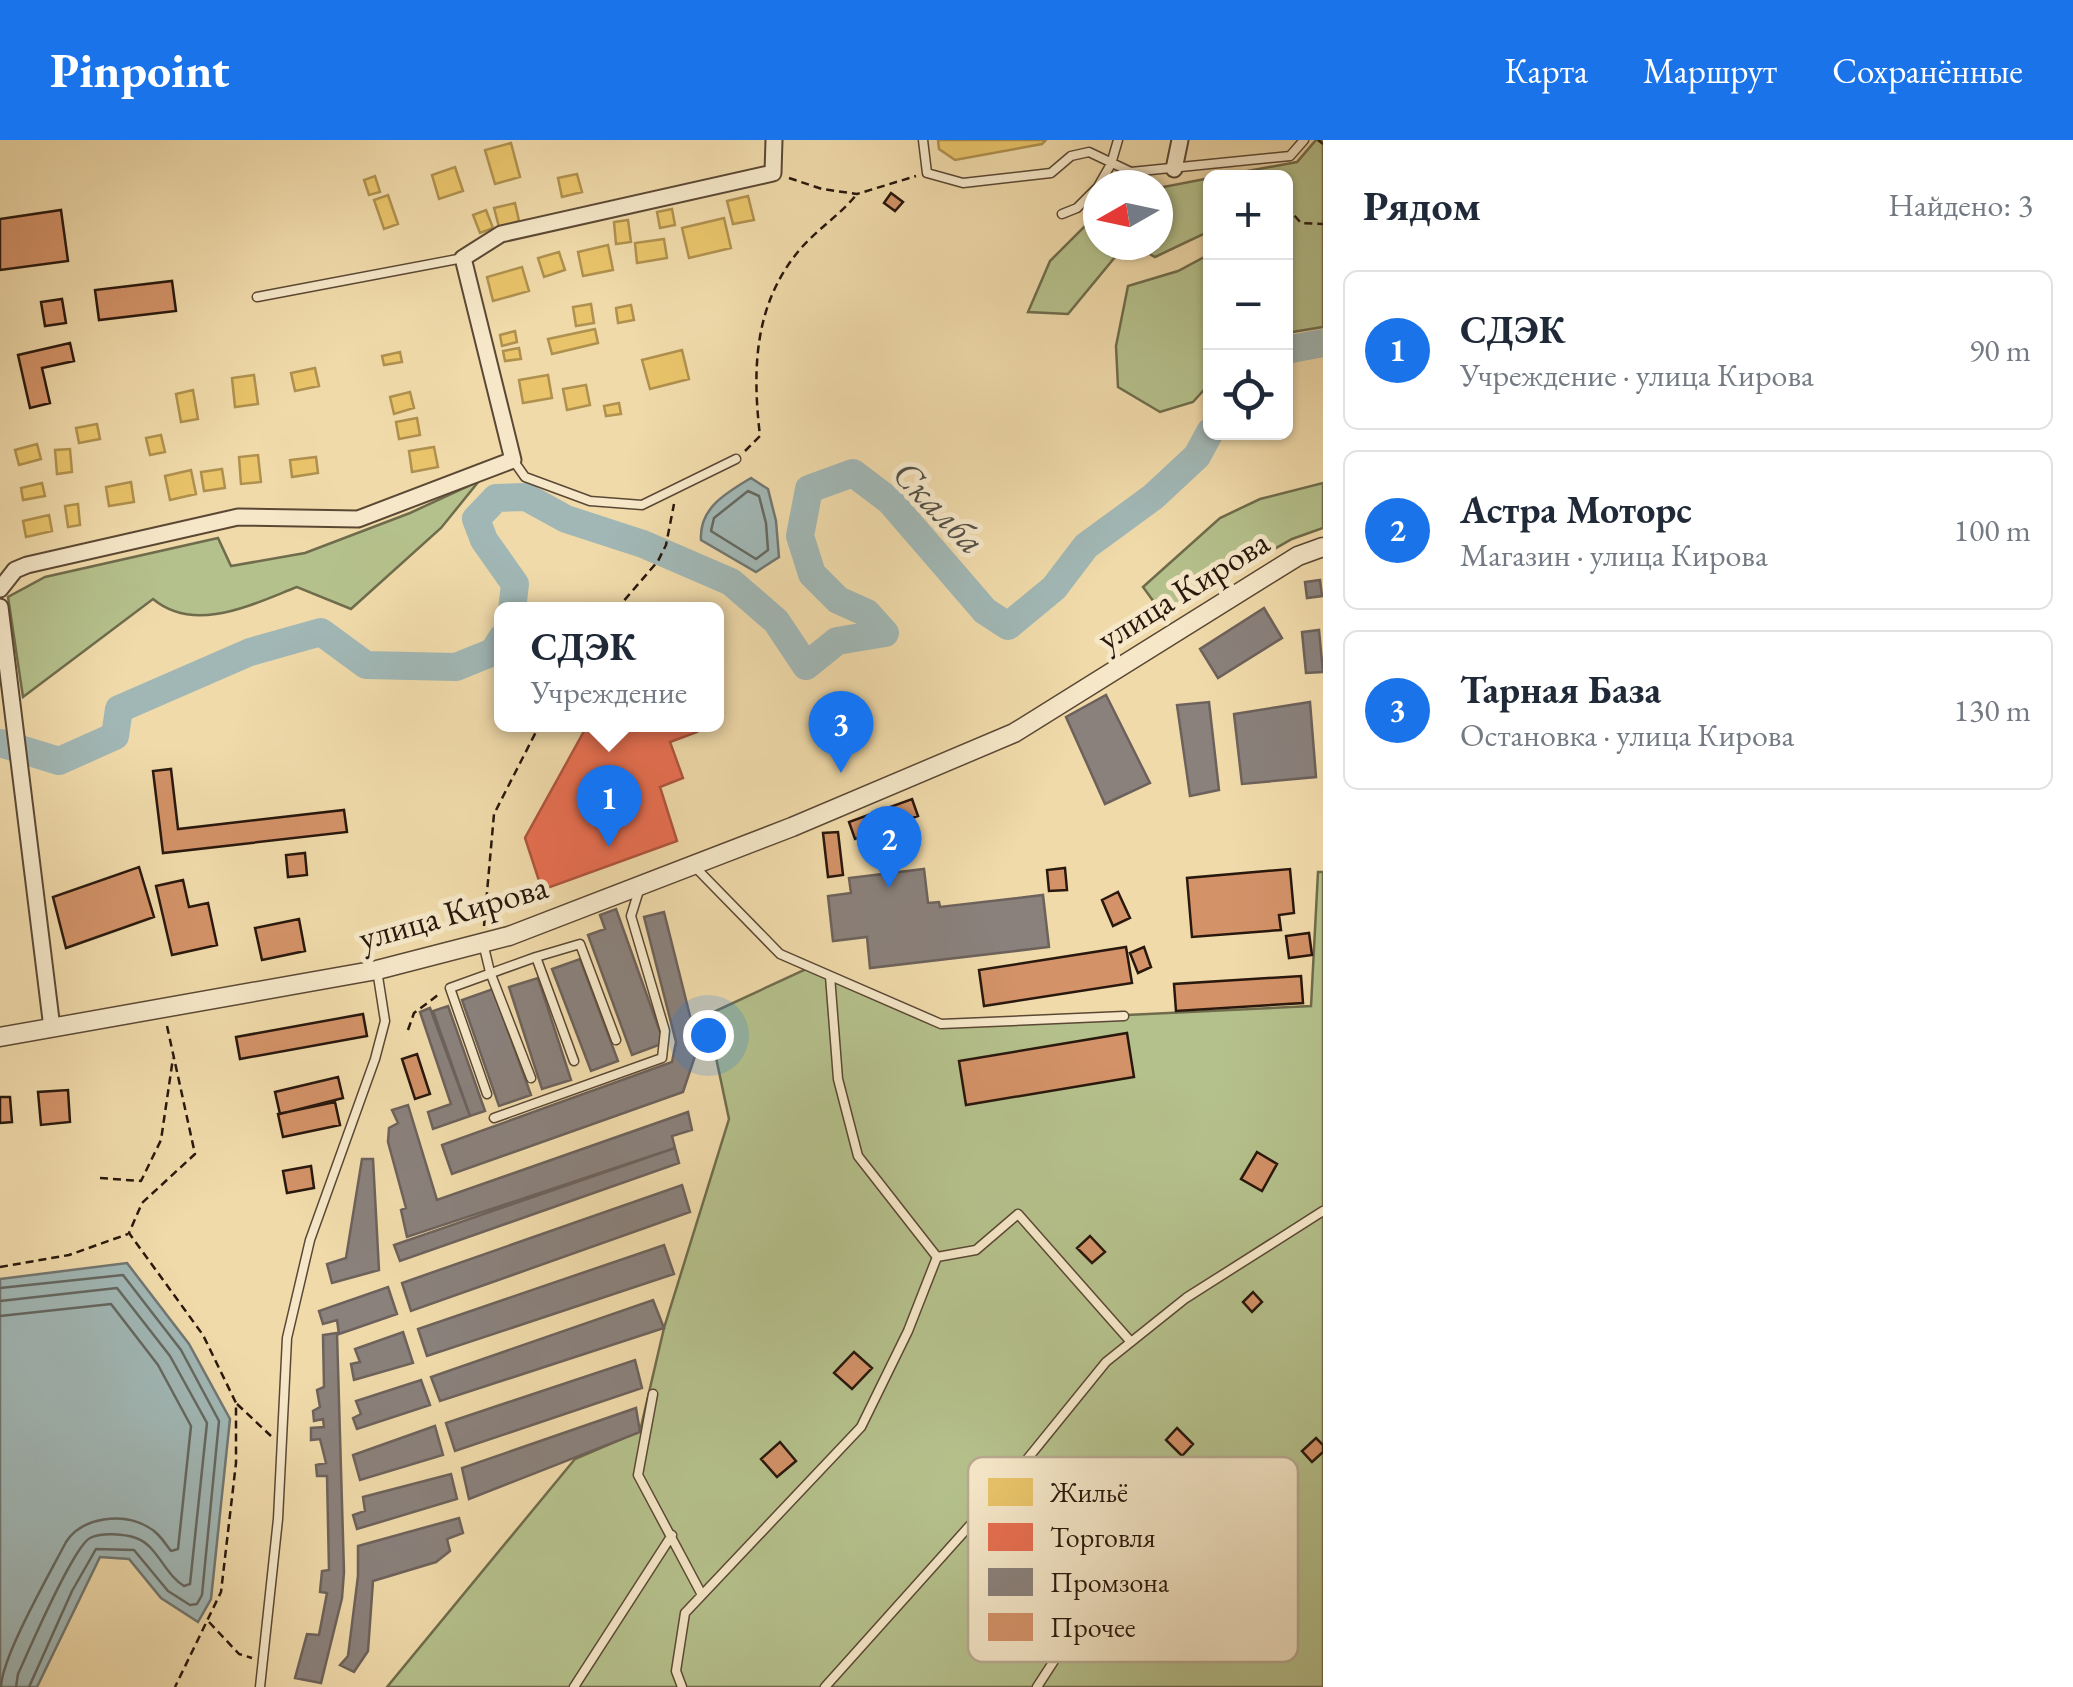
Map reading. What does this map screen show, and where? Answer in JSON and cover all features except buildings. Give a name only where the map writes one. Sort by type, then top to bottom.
[{"type":"street","points":[[0,588],[15,570],[27,565],[238,517],[358,519],[514,460],[463,258],[500,234],[773,173],[774,140]]},
{"type":"street","points":[[1174,169],[1180,140]]},
{"type":"street","name":"улица Кирова","points":[[0,1037],[377,970],[509,936],[694,865],[1014,733],[1298,556],[1323,546]]},
{"type":"street","points":[[0,607],[52,1028]]},
{"type":"lane","points":[[923,140],[927,173],[962,183],[1052,173],[1071,156],[1089,152],[1131,172],[1290,156],[1304,140]]},
{"type":"lane","points":[[1108,170],[1118,140]]},
{"type":"lane","points":[[1062,214],[1083,202]]},
{"type":"lane","points":[[257,298],[463,258]]},
{"type":"lane","points":[[514,460],[525,477],[590,501],[642,504],[736,458]]},
{"type":"lane","points":[[694,865],[780,954],[941,1024],[1124,1016]]},
{"type":"lane","points":[[494,1118],[662,1058],[665,1032],[631,916],[640,886]]},
{"type":"lane","points":[[483,943],[490,972],[531,1078]]},
{"type":"lane","points":[[487,1094],[450,988],[580,944],[616,1040]]},
{"type":"lane","points":[[536,958],[574,1061]]},
{"type":"lane","points":[[260,1687],[278,1519],[286,1338],[310,1240],[385,1021],[377,970]]},
{"type":"lane","points":[[830,976],[838,1079],[858,1156],[937,1256]]},
{"type":"lane","points":[[1028,1457],[1106,1362],[1186,1298],[1323,1211]]},
{"type":"lane","points":[[937,1256],[976,1250],[1018,1214],[1130,1342]]},
{"type":"lane","points":[[682,1687],[676,1671],[685,1612],[862,1427],[908,1331],[937,1256]]},
{"type":"lane","points":[[653,1394],[638,1475],[702,1595]]},
{"type":"lane","points":[[825,1687],[968,1527]]},
{"type":"lane","points":[[574,1687],[672,1535]]},
{"type":"lane","points":[[1037,1687],[1053,1662]]},
{"type":"path","points":[[1318,140],[1323,144]]},
{"type":"path","points":[[773,173],[822,189],[858,194],[927,173]]},
{"type":"path","points":[[736,458],[760,436],[756,406],[759,328],[770,300],[799,250],[858,194]]},
{"type":"path","points":[[1293,214],[1301,223],[1323,226]]},
{"type":"path","points":[[623,602],[658,561],[666,545],[677,489]]},
{"type":"path","points":[[483,943],[494,814],[536,732]]},
{"type":"path","points":[[408,1030],[414,1013],[450,988]]},
{"type":"path","points":[[0,1267],[69,1255],[129,1234],[142,1203],[194,1154],[164,1010]]},
{"type":"path","points":[[100,1178],[141,1181],[161,1140],[174,1057]]},
{"type":"path","points":[[129,1234],[204,1335],[236,1403],[282,1448]]},
{"type":"path","points":[[175,1687],[221,1592],[236,1463],[236,1403]]},
{"type":"path","points":[[208,1621],[239,1654],[263,1662]]},
{"type":"green space","points":[[1316,140],[1323,140],[1323,327],[1293,332],[1293,170],[1253,170],[1297,162]]},
{"type":"green space","points":[[1203,179],[1203,234],[1173,248],[1173,185]]},
{"type":"green space","points":[[1083,228],[1083,260],[1113,260],[1068,314],[1028,312],[1050,261]]},
{"type":"green space","points":[[1203,258],[1203,391],[1193,402],[1160,412],[1118,387],[1116,346],[1128,286],[1178,271]]},
{"type":"green space","points":[[479,481],[441,528],[351,609],[297,587],[243,607],[205,615],[169,609],[153,599],[23,697],[8,597],[45,577],[218,538],[231,566],[305,553],[410,513]]},
{"type":"green space","points":[[1323,483],[1323,528],[1292,539],[1162,613],[1143,587],[1220,518],[1260,499]]},
{"type":"green space","points":[[1318,872],[1323,872],[1323,1687],[387,1687],[575,1459],[640,1431],[664,1328],[729,1119],[707,1015],[806,969],[941,1024],[1311,1006]]},
{"type":"water","points":[[751,478],[768,489],[779,557],[756,572],[701,540],[709,510]]},
{"type":"water","points":[[127,1263],[189,1344],[230,1419],[211,1599],[198,1622],[161,1598],[129,1559],[100,1557],[37,1687],[0,1687],[0,1279]]},
{"type":"waterway","name":"Скалба","points":[[1293,349],[1323,343]]},
{"type":"waterway","name":"Скалба","points":[[513,602],[515,584],[484,540],[476,519],[496,498],[526,497],[566,519],[643,544],[731,582],[776,621],[806,666],[837,641],[885,633],[867,613],[838,600],[812,574],[800,536],[809,489],[853,473],[890,501],[985,611],[1008,626],[1054,588],[1086,546],[1153,497],[1197,456],[1206,440]]},
{"type":"waterway","name":"Скалба","points":[[0,743],[59,761],[115,736],[119,709],[250,652],[321,632],[366,665],[456,667],[494,650]]},
{"type":"place","name":"Тарная База","points":[[841,773]]},
{"type":"place","name":"СДЭК","points":[[609,847]]},
{"type":"place","name":"Астра Моторс","points":[[889,888]]}]
